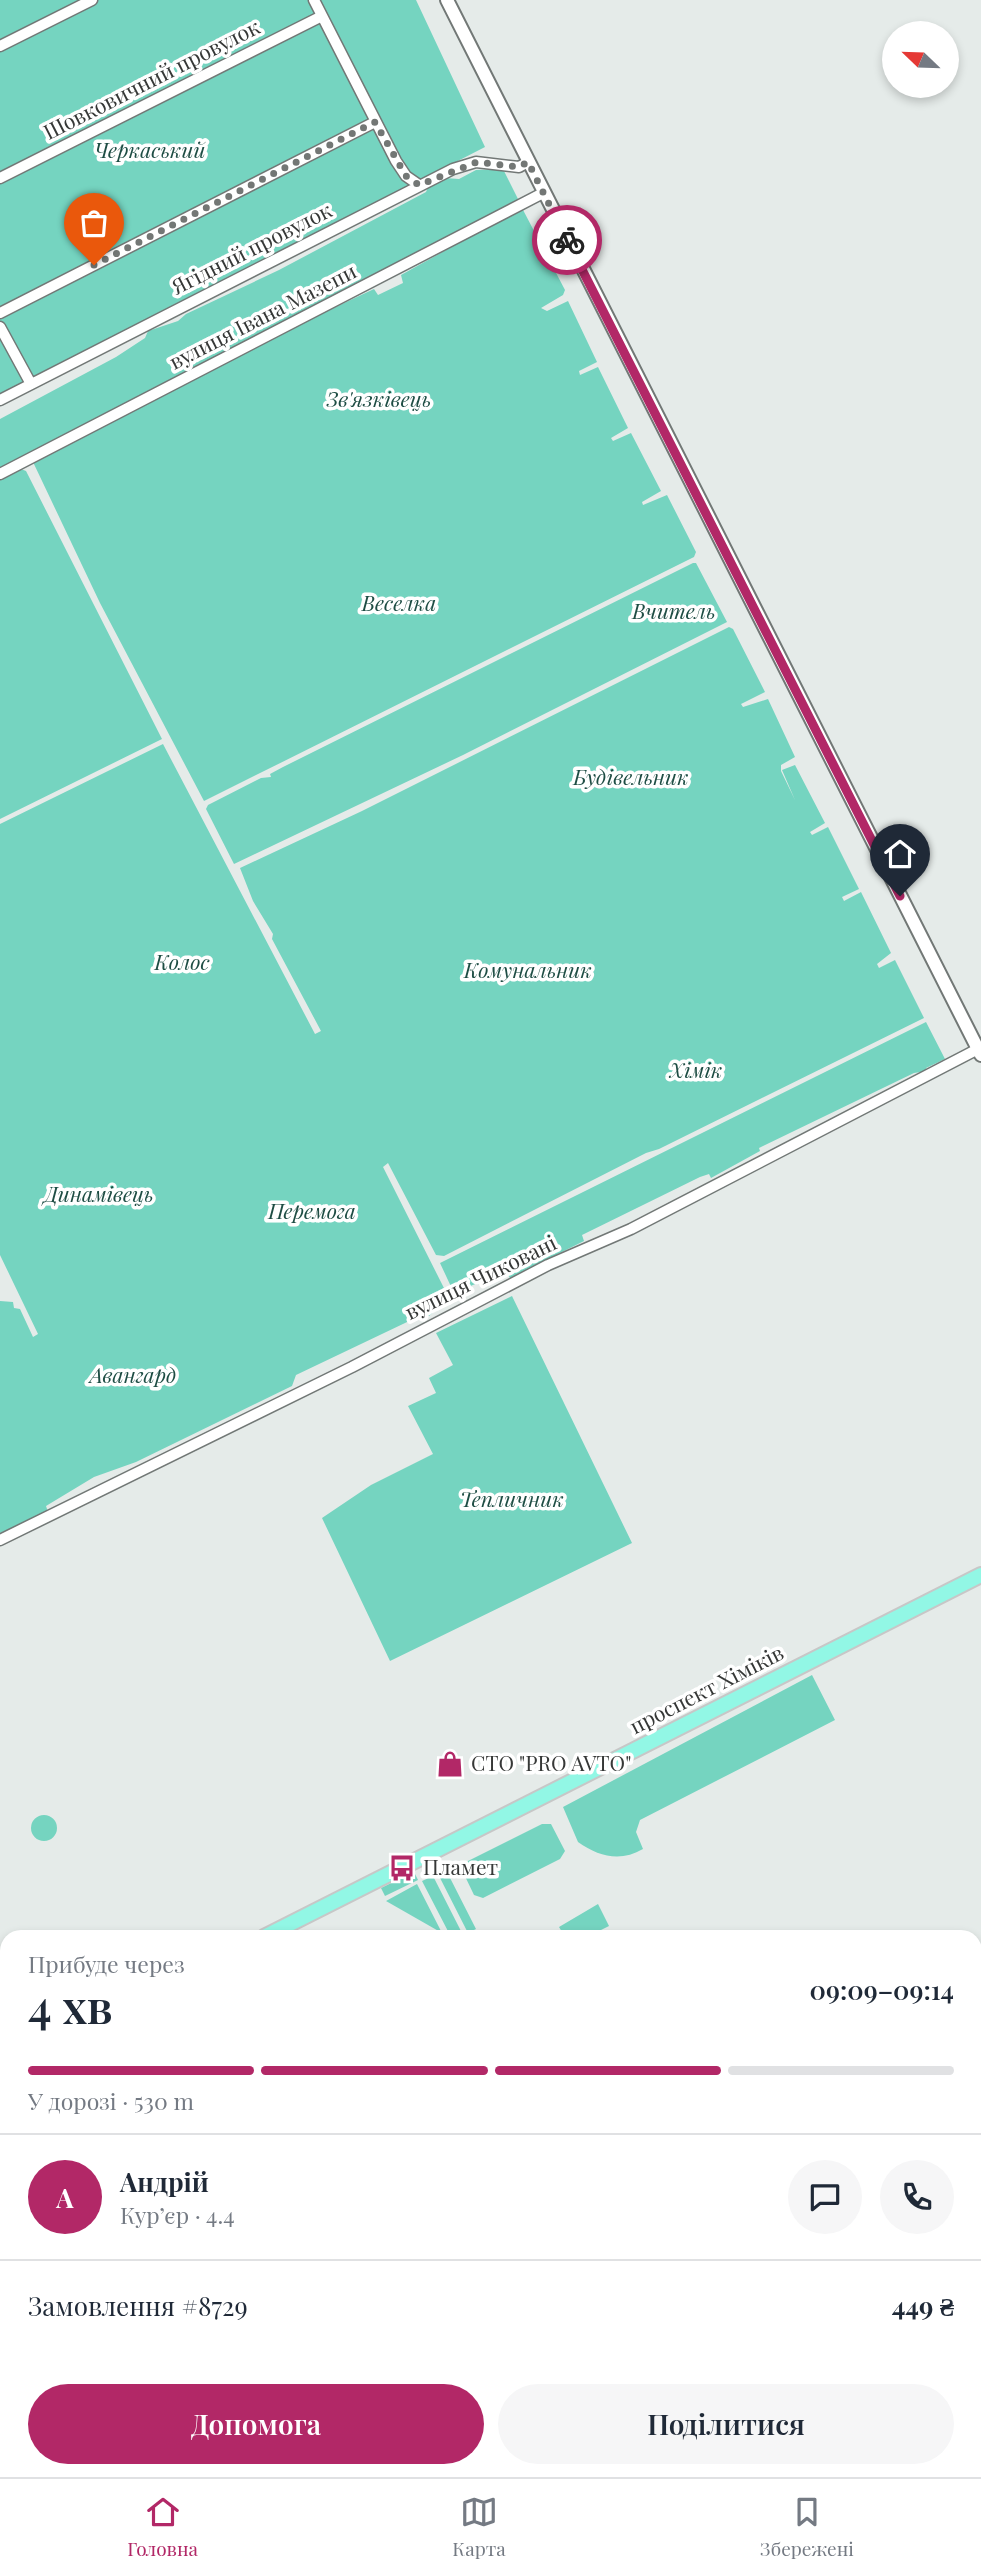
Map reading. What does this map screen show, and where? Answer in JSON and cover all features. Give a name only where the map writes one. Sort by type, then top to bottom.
[{"type":"main road","points":[[447,0],[980,1052]]},
{"type":"main road","name":"проспект Хіміків","points":[[278,1930],[981,1575]]},
{"type":"street","points":[[0,46],[92,0]]},
{"type":"street","points":[[314,0],[401,168],[419,185]]},
{"type":"street","name":"Шовковичний провулок","points":[[0,178],[322,16]]},
{"type":"street","points":[[0,313],[375,122]]},
{"type":"street","name":"Ягідний провулок","points":[[0,400],[419,185],[477,162],[519,167],[528,162]]},
{"type":"street","name":"вулиця Івана Мазепи","points":[[0,474],[543,193]]},
{"type":"street","points":[[0,327],[31,384]]},
{"type":"street","name":"вулиця Чиковані","points":[[0,1539],[352,1367],[548,1265],[631,1229],[980,1052]]},
{"type":"green space","name":"Черкаський","points":[[0,0],[416,0],[485,147],[0,396]]},
{"type":"green space","points":[[503,169],[519,201],[0,468],[0,419],[116,357],[145,338],[148,331],[178,321],[186,314],[279,270],[426,192],[428,187],[445,178],[459,179],[476,170]]},
{"type":"green space","points":[[522,208],[565,290],[563,295],[541,308],[547,311],[568,301],[597,362],[579,371],[580,375],[598,367],[628,428],[611,438],[613,441],[631,433],[661,491],[642,502],[643,505],[667,495],[696,552],[694,557],[204,801],[100,603],[33,462],[325,312],[374,289],[378,295],[403,283],[401,275]]},
{"type":"green space","points":[[21,469],[26,471],[162,739],[0,819],[0,479]]},
{"type":"green space","name":"Вчитель","points":[[696,563],[727,622],[463,755],[234,864],[206,809],[208,805],[261,778],[271,777],[270,774],[283,767]]},
{"type":"green space","points":[[729,627],[733,629],[765,692],[741,704],[743,707],[768,699],[795,757],[781,765],[781,771],[795,800],[782,770],[795,765],[825,823],[810,832],[812,835],[828,827],[859,889],[842,897],[844,901],[861,892],[891,953],[877,964],[879,968],[895,960],[924,1018],[646,1153],[444,1256],[436,1255],[388,1163],[383,1167],[449,1298],[429,1316],[426,1313],[296,1375],[292,1386],[136,1462],[94,1477],[46,1506],[48,1512],[0,1533],[0,1301],[13,1302],[14,1308],[20,1309],[33,1337],[38,1334],[0,1255],[0,824],[163,744],[315,1034],[321,1031],[272,939],[273,934],[253,901],[240,868],[362,811]]},
{"type":"green space","name":"Хімік","points":[[926,1022],[945,1059],[926,1068],[927,1071],[914,1073],[759,1148],[760,1151],[711,1178],[709,1174],[700,1177],[582,1235],[584,1241],[510,1278],[506,1271],[454,1293],[440,1263]]},
{"type":"green space","name":"Тепличник","points":[[512,1296],[632,1543],[390,1661],[322,1518],[371,1485],[433,1454],[408,1406],[436,1393],[429,1378],[453,1365],[436,1333]]},
{"type":"green space","points":[[812,1675],[835,1720],[640,1820],[636,1832],[643,1849],[635,1853],[610,1856],[578,1842],[563,1807]]},
{"type":"green space","points":[[44,1815],[53,1819],[57,1828],[53,1837],[44,1841],[35,1837],[31,1828],[35,1819]]},
{"type":"green space","points":[[542,1824],[551,1824],[565,1851],[560,1859],[483,1898],[474,1895],[462,1870],[468,1861]]},
{"type":"green space","points":[[446,1870],[476,1929],[466,1930],[438,1874]]},
{"type":"green space","points":[[414,1872],[418,1880],[385,1896],[381,1888]]},
{"type":"green space","points":[[433,1876],[460,1930],[447,1930],[422,1881]]},
{"type":"green space","points":[[417,1884],[440,1930],[437,1930],[386,1901]]},
{"type":"green space","points":[[598,1904],[609,1926],[601,1930],[561,1930],[559,1927]]},
{"type":"way so far","points":[[94,265],[375,122],[406,176],[419,185],[453,169],[477,162],[519,167],[528,162],[567,240]]},
{"type":"place","name":"СТО \"PRO AVTO\"","points":[[450,1764]]},
{"type":"place","name":"Пламет","points":[[402,1868]]},
{"type":"route","points":[[567,240],[900,896]]},
{"type":"park label","name":"Зв'язківець","points":[[379,400]]},
{"type":"park label","name":"Веселка","points":[[399,604]]},
{"type":"park label","name":"Будівельник","points":[[631,778]]},
{"type":"park label","name":"Колос","points":[[182,963]]},
{"type":"park label","name":"Комунальник","points":[[528,971]]},
{"type":"park label","name":"Динамівець","points":[[99,1195]]},
{"type":"park label","name":"Перемога","points":[[312,1212]]},
{"type":"park label","name":"Авангард","points":[[133,1376]]}]
